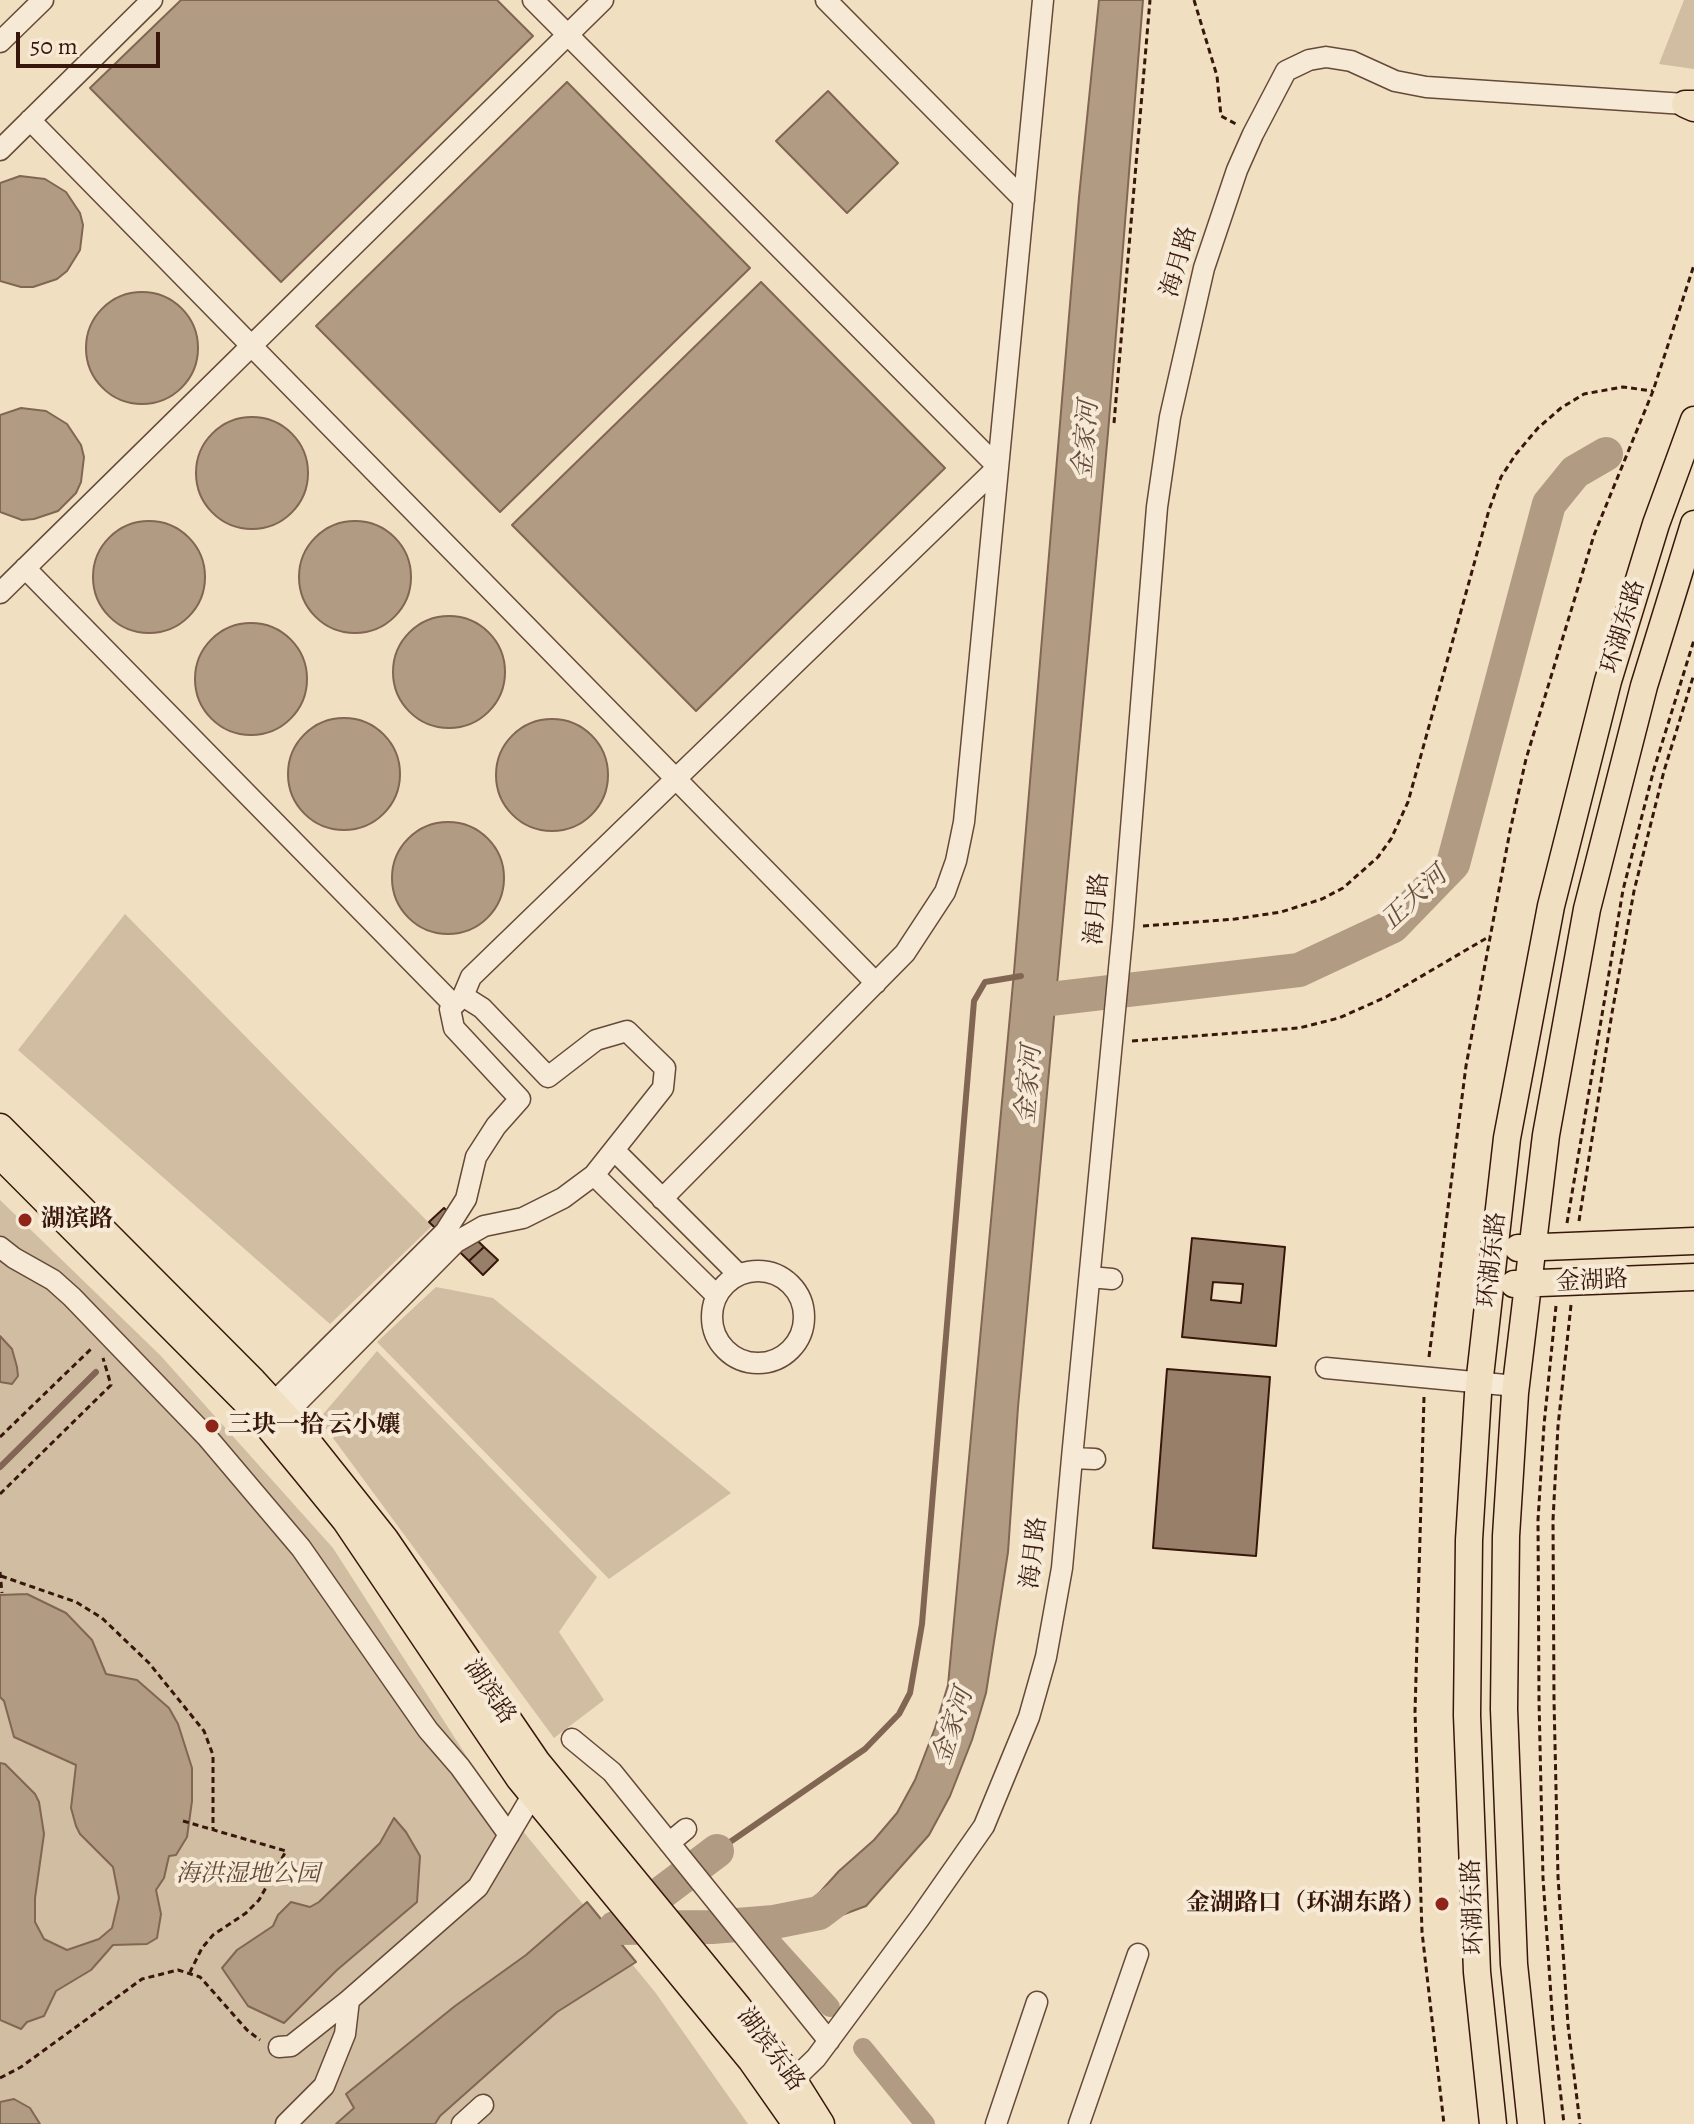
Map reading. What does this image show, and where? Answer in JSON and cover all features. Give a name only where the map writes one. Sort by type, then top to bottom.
[{"type":"main road","name":"环湖东路","points":[[1493,2124],[1477,1972],[1467,1715],[1469,1540],[1479,1383],[1507,1138],[1551,906],[1608,681],[1656,524],[1694,420]]},
{"type":"main road","name":"环湖东路","points":[[1531,2124],[1514,1964],[1504,1709],[1506,1536],[1516,1386],[1546,1135],[1587,909],[1644,686],[1694,524]]},
{"type":"main road","name":"湖滨路","points":[[0,1127],[279,1409],[385,1539],[604,1862],[705,1984]]},
{"type":"main road","name":"湖滨路","points":[[0,1155],[268,1425],[345,1520],[533,1794],[604,1862]]},
{"type":"main road","name":"金湖路","points":[[1494,1250],[1694,1241]]},
{"type":"main road","name":"金湖路","points":[[1490,1285],[1694,1277]]},
{"type":"main road","name":"湖滨东路","points":[[705,1984],[786,2088],[821,2124]]},
{"type":"main road","name":"湖滨东路","points":[[786,2088],[796,2124]]},
{"type":"street","points":[[0,42],[43,0]]},
{"type":"street","points":[[0,150],[152,0]]},
{"type":"street","points":[[533,0],[998,467]]},
{"type":"street","points":[[0,593],[603,0]]},
{"type":"street","points":[[826,0],[1024,200]]},
{"type":"street","points":[[662,1199],[905,953],[945,892],[956,861],[964,822],[1043,0]]},
{"type":"street","name":"海月路","points":[[786,2088],[829,2041],[984,1826],[1029,1717],[1046,1657],[1062,1568],[1123,927],[1157,507],[1170,417],[1204,268],[1237,170],[1253,134],[1286,71],[1309,60],[1326,57],[1351,61],[1395,81],[1426,87],[1691,105]]},
{"type":"street","points":[[30,120],[876,983]]},
{"type":"street","points":[[520,1099],[454,1028],[450,1009],[471,977],[998,467]]},
{"type":"street","points":[[25,568],[458,1000],[482,1008],[548,1077]]},
{"type":"street","points":[[627,1031],[665,1068],[663,1088],[594,1175],[563,1198],[523,1218],[484,1226],[456,1242],[279,1409],[445,1232],[466,1199],[476,1157],[496,1126],[520,1099],[596,1040],[627,1031]]},
{"type":"street","points":[[615,1151],[738,1274]]},
{"type":"street","points":[[594,1175],[716,1295]]},
{"type":"street","points":[[0,1247],[53,1280],[101,1338],[207,1437],[301,1548],[428,1730],[460,1767],[509,1835]]},
{"type":"street","points":[[753,1270],[782,1276],[801,1299],[805,1314],[797,1343],[786,1354],[772,1361],[741,1361],[717,1340],[711,1310],[716,1295],[725,1283],[738,1274],[753,1270]]},
{"type":"street","points":[[1090,1277],[1112,1279]]},
{"type":"street","points":[[1326,1368],[1516,1386]]},
{"type":"street","points":[[1072,1458],[1095,1459]]},
{"type":"street","points":[[572,1739],[612,1772],[829,2041]]},
{"type":"street","points":[[279,2047],[291,2046],[349,2000],[478,1887],[533,1794]]},
{"type":"street","points":[[671,1845],[686,1829]]},
{"type":"street","points":[[1079,2124],[1138,1954]]},
{"type":"street","points":[[286,2124],[324,2086],[345,2034],[349,2000]]},
{"type":"street","points":[[996,2124],[1037,2002]]},
{"type":"street","points":[[462,2124],[483,2105]]},
{"type":"path","points":[[1114,423],[1150,0]]},
{"type":"path","points":[[1194,0],[1217,76],[1221,116],[1253,134]]},
{"type":"path","points":[[1123,927],[1235,919],[1281,912],[1322,899],[1363,872],[1391,839],[1408,802],[1489,510],[1501,477],[1538,428],[1561,408],[1584,394],[1623,387],[1653,391]]},
{"type":"path","points":[[1570,1246],[1623,890],[1654,769],[1694,640]]},
{"type":"path","points":[[1570,1246],[1634,891],[1664,771],[1694,674]]},
{"type":"path","points":[[1112,1043],[1299,1028],[1339,1018],[1386,997],[1490,936]]},
{"type":"path","points":[[1564,2124],[1553,2026],[1543,1878],[1538,1520],[1544,1425],[1566,1283]]},
{"type":"path","points":[[1566,1283],[1553,1520],[1554,1700],[1559,1892],[1568,2025],[1580,2124]]},
{"type":"path","points":[[0,1437],[101,1338]]},
{"type":"path","points":[[0,1494],[111,1385],[101,1338]]},
{"type":"path","points":[[2,1593],[0,1574],[76,1602],[102,1618],[149,1663],[204,1731],[213,1755],[213,1829]]},
{"type":"path","points":[[183,1821],[286,1851],[259,1900],[246,1913],[213,1935],[202,1948],[190,1972]]},
{"type":"path","points":[[0,2078],[21,2067],[142,1979],[178,1970],[200,1977],[257,2038],[279,2047]]},
{"type":"green space","points":[[1684,0],[1694,0],[1694,69],[1659,64]]},
{"type":"green space","points":[[125,914],[432,1226],[330,1324],[18,1050]]},
{"type":"green space","name":"海洪湿地公园","points":[[0,1200],[160,1355],[333,1548],[485,1785],[655,1992],[748,2124],[0,2124]]},
{"type":"green space","points":[[436,1287],[493,1298],[731,1493],[609,1579],[377,1342]]},
{"type":"green space","points":[[377,1351],[597,1577],[559,1632],[604,1700],[554,1738],[319,1419]]},
{"type":"water","points":[[181,0],[497,0],[533,36],[281,282],[90,88]]},
{"type":"water","points":[[1099,0],[1143,0],[1108,433],[1018,1407],[1008,1552],[986,1693],[950,1796],[929,1835],[866,1906],[815,1925],[812,1901],[897,1813],[915,1780],[948,1685]]},
{"type":"water","points":[[567,82],[750,268],[500,512],[316,326]]},
{"type":"water","points":[[828,91],[898,163],[847,213],[776,141]]},
{"type":"water","points":[[20,176],[45,179],[66,192],[80,213],[83,225],[80,250],[67,271],[57,279],[33,287],[0,281],[0,183]]},
{"type":"water","points":[[761,282],[945,468],[696,711],[512,525]]},
{"type":"water","points":[[142,292],[163,296],[182,308],[194,327],[198,348],[194,369],[182,388],[163,400],[142,404],[121,400],[102,388],[90,369],[86,348],[90,327],[102,308],[121,296]]},
{"type":"water","points":[[21,408],[46,411],[67,424],[81,445],[84,457],[81,482],[76,493],[58,511],[22,520],[0,512],[0,415]]},
{"type":"water","points":[[252,417],[273,421],[292,433],[304,452],[308,473],[304,494],[292,513],[273,525],[252,529],[231,525],[212,513],[200,494],[196,473],[200,452],[212,433],[231,421]]},
{"type":"water","points":[[149,521],[170,525],[189,537],[201,556],[205,577],[201,598],[189,617],[170,629],[149,633],[128,629],[109,617],[97,598],[93,577],[97,556],[109,537],[128,525]]},
{"type":"water","points":[[355,521],[376,525],[395,537],[407,556],[411,577],[407,598],[395,617],[376,629],[355,633],[334,629],[315,617],[303,598],[299,577],[303,556],[315,537],[334,525]]},
{"type":"water","points":[[449,616],[470,620],[489,632],[501,651],[505,672],[501,693],[489,712],[470,724],[449,728],[428,724],[409,712],[397,693],[393,672],[397,651],[409,632],[428,620]]},
{"type":"water","points":[[251,623],[272,627],[291,639],[303,658],[307,679],[303,700],[291,719],[272,731],[251,735],[230,731],[211,719],[199,700],[195,679],[199,658],[211,639],[230,627]]},
{"type":"water","points":[[344,718],[365,722],[384,734],[396,753],[400,774],[396,795],[384,814],[365,826],[344,830],[323,826],[304,814],[292,795],[288,774],[292,753],[304,734],[323,722]]},
{"type":"water","points":[[552,719],[573,723],[592,735],[604,754],[608,775],[604,796],[592,815],[573,827],[552,831],[531,827],[512,815],[500,796],[496,775],[500,754],[512,735],[531,723]]},
{"type":"water","points":[[448,822],[469,826],[488,838],[500,857],[504,878],[500,899],[488,918],[469,930],[448,934],[427,930],[408,918],[396,899],[392,878],[396,857],[408,838],[427,826]]},
{"type":"water","points":[[0,1336],[12,1349],[17,1367],[18,1376],[12,1384],[0,1382]]},
{"type":"water","points":[[27,1594],[66,1613],[92,1640],[106,1674],[137,1680],[169,1708],[178,1724],[192,1768],[192,1801],[187,1837],[176,1855],[169,1856],[164,1878],[156,1890],[161,1914],[157,1938],[147,1944],[113,1945],[91,1970],[56,1991],[44,2016],[27,2022],[21,2029],[0,2020],[0,1763],[5,1764],[35,1794],[39,1802],[44,1834],[35,1898],[35,1922],[44,1939],[67,1950],[99,1939],[112,1928],[119,1898],[113,1867],[76,1826],[71,1808],[76,1765],[14,1737],[4,1701],[0,1697],[0,1595]]},
{"type":"water","points":[[394,1818],[420,1856],[417,1902],[337,1970],[284,2023],[248,2006],[222,1968],[237,1950],[273,1926],[278,1915],[291,1902],[310,1907],[319,1902],[380,1843]]},
{"type":"water","points":[[587,1902],[636,1962],[557,2012],[440,2116],[435,2124],[336,2124],[354,2108],[346,2094],[455,2006],[526,1955]]},
{"type":"water","points":[[14,2099],[30,2108],[40,2124],[0,2124],[0,2102]]},
{"type":"building","points":[[444,1208],[484,1247],[469,1261],[429,1222]]},
{"type":"building","points":[[1192,1238],[1285,1247],[1276,1346],[1182,1337]],"holes":[[[1213,1282],[1243,1284],[1241,1303],[1211,1300]]]},
{"type":"building","points":[[484,1247],[498,1260],[483,1275],[469,1261]]},
{"type":"building","points":[[1167,1369],[1270,1377],[1256,1556],[1153,1548]]},
{"type":"waterway","name":"正大河","points":[[1033,1001],[1299,970],[1393,926],[1453,864],[1549,504],[1575,472],[1606,454]]},
{"type":"waterway","points":[[717,1851],[865,1749],[899,1714],[910,1693],[922,1624],[974,1001],[985,982],[1021,976]]},
{"type":"waterway","points":[[0,1467],[96,1372]]},
{"type":"waterway","name":"金家河","points":[[624,1921],[717,1851]]},
{"type":"waterway","name":"金家河","points":[[615,1928],[712,1927],[774,1922],[819,1913],[852,1888]]},
{"type":"waterway","points":[[754,1923],[830,2007]]},
{"type":"waterway","points":[[863,2048],[925,2124]]},
{"type":"place","name":"湖滨路","points":[[25,1220]]},
{"type":"place","name":"三块一拾 云小孃","points":[[212,1426]]},
{"type":"place","name":"金湖路口（环湖东路）","points":[[1442,1904]]}]
